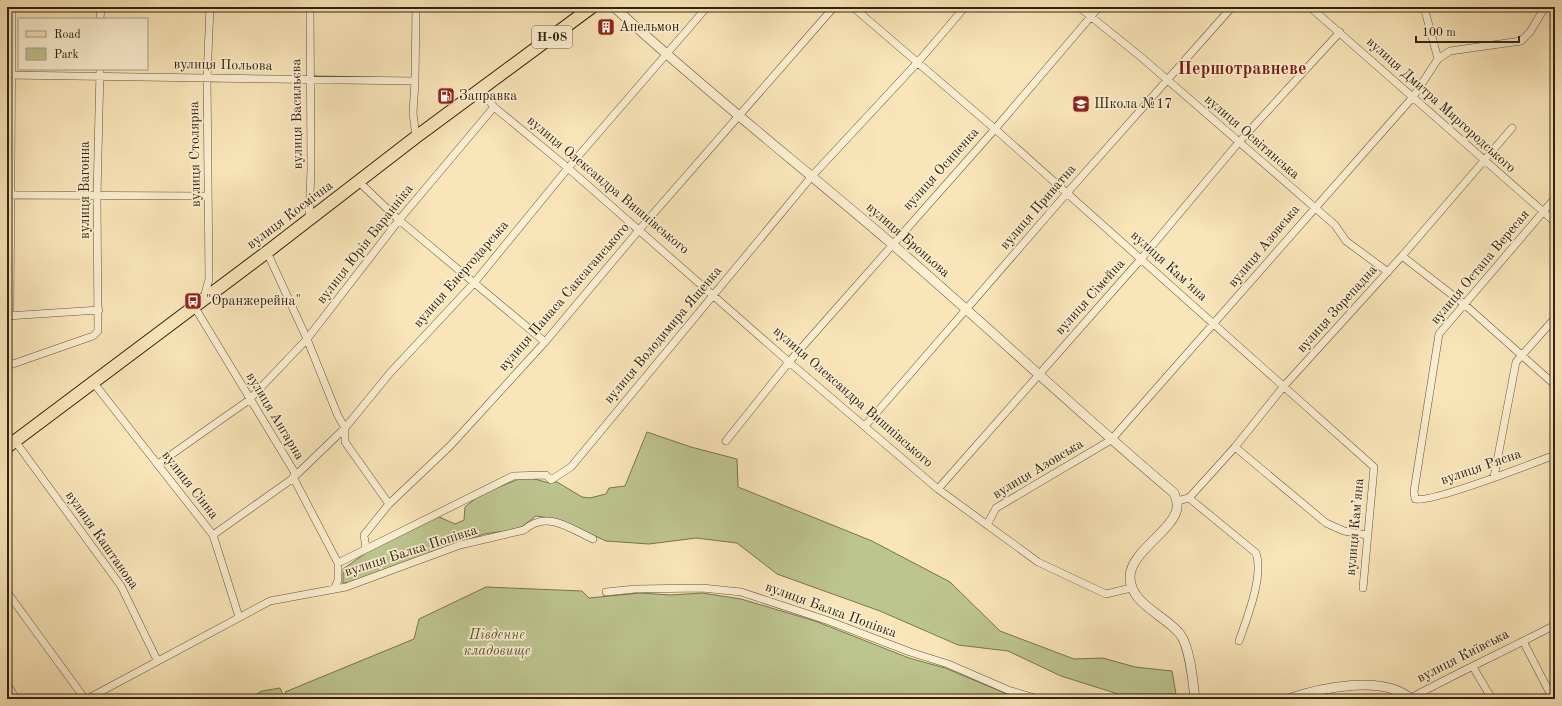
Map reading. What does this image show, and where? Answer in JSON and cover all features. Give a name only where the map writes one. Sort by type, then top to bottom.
[{"type":"main road","name":"вулиця Космічна","points":[[11,444],[267,252],[416,137],[592,7]]},
{"type":"street","points":[[12,7],[9,75],[9,316],[99,310]]},
{"type":"street","points":[[100,7],[100,18]]},
{"type":"street","name":"вулиця Столярна","points":[[199,303],[209,279],[207,78],[210,7]]},
{"type":"street","name":"вулиця Васильєва","points":[[309,220],[311,169],[309,79],[310,7]]},
{"type":"street","points":[[416,7],[413,112],[416,137]]},
{"type":"street","name":"вулиця Броньова","points":[[614,7],[738,116],[812,176],[966,309],[1111,440],[1174,493],[1177,501]]},
{"type":"street","name":"вулиця Енергодарська","points":[[213,536],[293,477],[345,428],[390,373],[474,282],[568,168],[707,7]]},
{"type":"street","name":"вулиця Панаса Саксаганського","points":[[366,548],[364,535],[389,504],[450,446],[545,342],[639,230],[834,7]]},
{"type":"street","name":"вулиця Кам’яна","points":[[853,7],[995,129],[1374,467],[1363,588]]},
{"type":"street","name":"вулиця Володимира Ященка","points":[[338,563],[513,476],[546,475],[551,480],[571,467],[812,176],[918,62],[965,7]]},
{"type":"street","name":"вулиця Освітянська","points":[[1079,7],[1141,57],[1335,225],[1346,241],[1388,272]]},
{"type":"street","name":"вулиця Осипенка","points":[[726,441],[789,362],[891,244],[995,129],[1099,7]]},
{"type":"street","name":"вулиця Приватна","points":[[865,426],[1067,193],[1232,7]]},
{"type":"street","name":"вулиця Дмитра Миргородського","points":[[1310,7],[1555,222]]},
{"type":"street","points":[[1424,7],[1438,59],[1450,52],[1521,41],[1530,32],[1545,7]]},
{"type":"street","name":"вулиця Сімейна","points":[[938,489],[1142,259],[1239,142],[1340,32]]},
{"type":"street","name":"вулиця Азовська","points":[[987,525],[996,508],[1111,440],[1413,97],[1438,59]]},
{"type":"street","name":"вулиця Польова","points":[[9,75],[100,73],[207,78],[415,81]]},
{"type":"street","name":"вулиця Вагонна","points":[[7,366],[97,334],[98,331],[97,196],[100,73]]},
{"type":"street","name":"вулиця Олександра Вишнівського","points":[[481,90],[494,107],[568,168],[789,362],[938,489],[1038,562],[1106,594],[1131,588]]},
{"type":"street","name":"вулиця Юрія Баранніка","points":[[158,464],[250,400],[307,339],[399,220],[494,107]]},
{"type":"street","name":"вулиця Зорепадна","points":[[1189,498],[1235,447],[1284,386],[1388,272],[1512,128]]},
{"type":"street","points":[[359,182],[399,220],[545,342]]},
{"type":"street","points":[[9,195],[208,196]]},
{"type":"street","name":"вулиця Остапа Вересая","points":[[1415,499],[1414,491],[1439,334],[1555,198]]},
{"type":"street","points":[[267,252],[307,339],[325,387],[345,428],[345,442],[389,504]]},
{"type":"street","points":[[1402,256],[1464,304],[1555,385]]},
{"type":"street","name":"вулиця Ангарна","points":[[199,303],[250,400],[294,473],[293,477],[338,563]]},
{"type":"street","points":[[1494,477],[1514,368],[1521,354],[1555,318]]},
{"type":"street","name":"вулиця Сінна","points":[[94,382],[213,536],[239,617]]},
{"type":"street","name":"вулиця Каштанова","points":[[11,444],[120,586],[157,660]]},
{"type":"street","points":[[1235,447],[1326,523],[1344,532],[1367,535]]},
{"type":"street","name":"вулиця Рясна","points":[[1415,499],[1420,501],[1555,455]]},
{"type":"street","points":[[1195,699],[1190,663],[1180,635],[1140,601],[1131,588],[1130,575],[1134,561],[1175,514],[1178,508],[1177,501],[1189,498],[1256,553],[1259,562],[1252,602],[1239,641]]},
{"type":"street","name":"вулиця Балка Попівка","points":[[86,699],[270,601],[346,587],[460,546],[524,530],[532,523],[543,520],[554,522],[593,539]]},
{"type":"street","points":[[335,588],[338,580],[338,563]]},
{"type":"street","name":"вулиця Балка Попівка","points":[[606,592],[635,589],[669,590],[702,588],[741,592],[829,621],[910,652],[948,664],[1008,690],[1038,699]]},
{"type":"street","points":[[7,592],[86,699]]},
{"type":"street","name":"вулиця Київська","points":[[1288,699],[1301,694],[1353,685],[1385,686],[1410,699],[1433,685],[1473,667],[1555,625]]},
{"type":"street","points":[[1523,641],[1554,699]]},
{"type":"street","points":[[1473,667],[1492,699]]},
{"type":"street","points":[[7,684],[16,699]]},
{"type":"green space","points":[[647,432],[691,447],[737,459],[738,487],[872,541],[950,582],[1000,631],[1074,659],[1103,658],[1135,667],[1172,671],[1176,694],[1118,694],[1061,676],[1008,651],[958,645],[880,611],[777,574],[737,543],[696,538],[649,544],[606,541],[578,528],[550,518],[536,516],[519,529],[484,534],[354,582],[343,583],[343,569],[370,550],[437,516],[455,524],[464,520],[465,507],[481,494],[519,479],[531,478],[549,483],[557,482],[582,497],[590,498],[606,494],[609,488],[625,486]]},
{"type":"green space","name":"Південне кладовище","points":[[486,587],[582,591],[589,598],[640,593],[671,595],[702,593],[741,599],[815,621],[909,658],[945,668],[1019,699],[288,699],[285,692],[414,639],[419,619]]},
{"type":"green space","points":[[280,688],[285,699],[247,699],[262,691]]},
{"type":"place","name":"Апельмон","points":[[606,27]]},
{"type":"place","name":"Заправка","points":[[446,96]]},
{"type":"place","name":"Школа №17","points":[[1081,104]]},
{"type":"place","name":"\"Оранжерейна\"","points":[[193,301]]},
{"type":"district","name":"Першотравневе","points":[[1242,69]]}]
